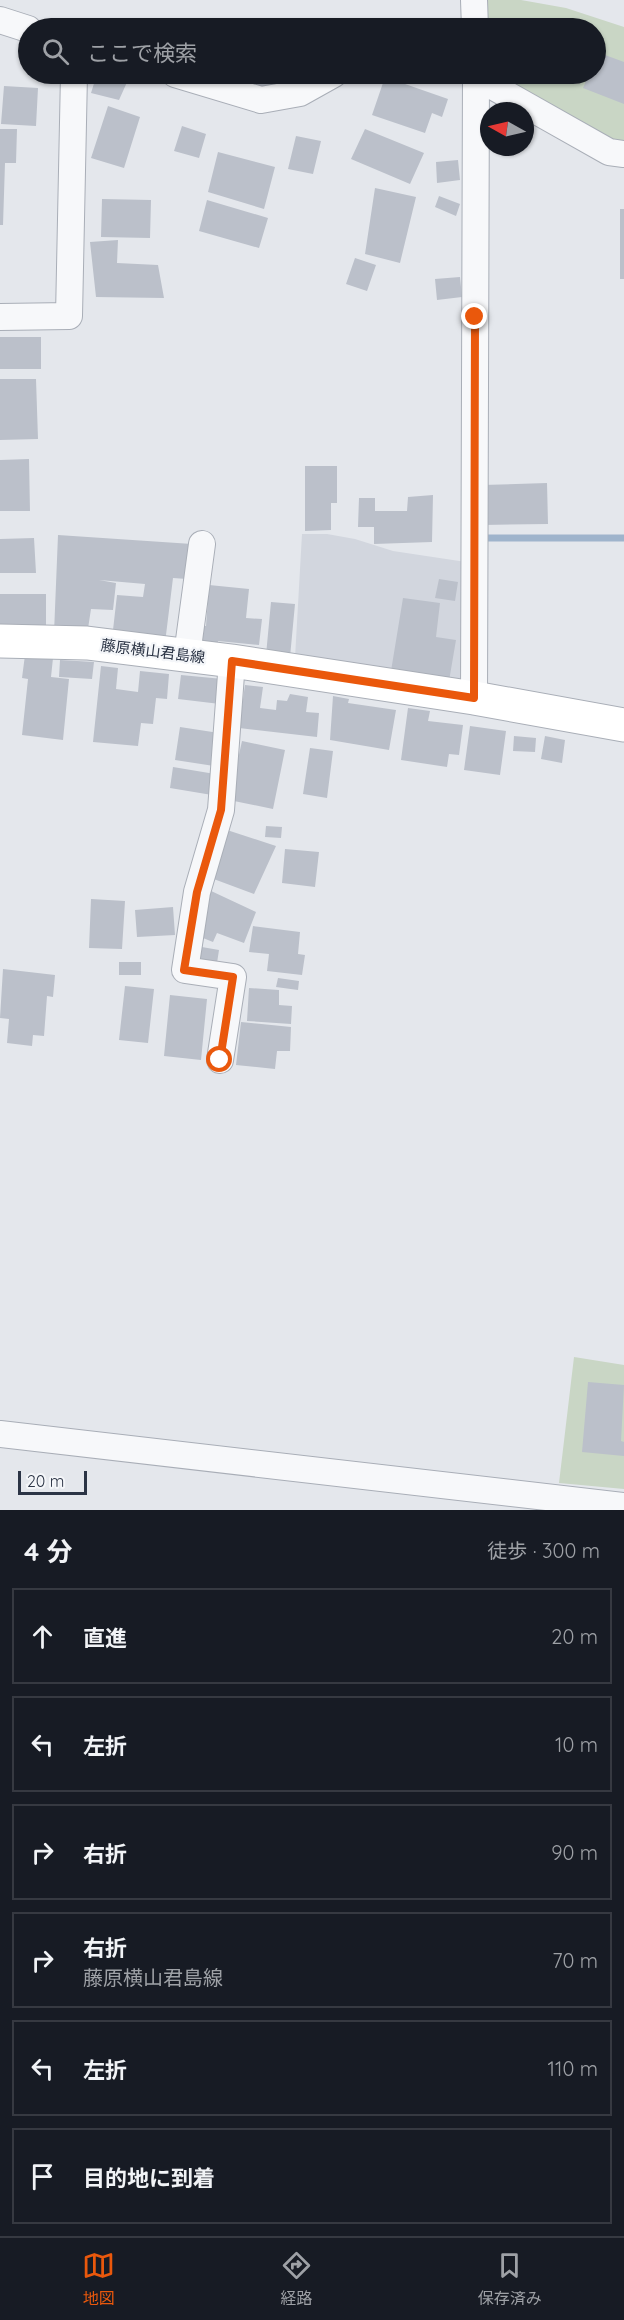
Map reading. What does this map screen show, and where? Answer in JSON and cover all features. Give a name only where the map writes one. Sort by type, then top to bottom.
[{"type":"main road","name":"藤原横山君島線","points":[[0,641],[87,643],[232,661],[474,698],[624,725]]},
{"type":"street","points":[[474,0],[475,18]]},
{"type":"street","points":[[0,20],[18,26]]},
{"type":"street","points":[[0,317],[69,316],[74,84]]},
{"type":"street","points":[[208,84],[261,100],[300,93],[316,84]]},
{"type":"street","points":[[474,698],[476,84]]},
{"type":"street","points":[[492,84],[609,152],[624,154]]},
{"type":"street","points":[[187,655],[202,544]]},
{"type":"street","points":[[220,1060],[233,977],[184,970],[197,892],[221,810],[232,661]]},
{"type":"street","points":[[0,1434],[624,1506]]},
{"type":"shaded area","points":[[302,534],[327,534],[355,539],[393,551],[466,562],[460,685],[295,658]]},
{"type":"green space","points":[[479,0],[521,0],[566,8],[597,18],[479,18]]},
{"type":"green space","points":[[606,21],[624,27],[624,148],[499,84],[606,84]]},
{"type":"green space","points":[[574,1357],[624,1365],[624,1489],[559,1483]]},
{"type":"building","points":[[606,55],[624,62],[624,104],[583,88],[585,84],[606,84]]},
{"type":"building","points":[[94,84],[126,84],[119,100],[91,93]]},
{"type":"building","points":[[257,84],[272,84],[272,88],[257,87]]},
{"type":"building","points":[[383,84],[405,84],[448,99],[442,117],[432,113],[425,133],[372,115]]},
{"type":"building","points":[[4,86],[38,88],[36,126],[1,124]]},
{"type":"building","points":[[108,106],[140,117],[124,168],[91,158]]},
{"type":"building","points":[[182,126],[206,134],[199,158],[174,151]]},
{"type":"building","points":[[0,129],[17,129],[16,163],[5,163],[3,225],[0,225]]},
{"type":"building","points":[[365,129],[424,153],[410,184],[351,159]]},
{"type":"building","points":[[296,136],[321,141],[313,174],[288,169]]},
{"type":"building","points":[[218,152],[275,167],[264,209],[208,192]]},
{"type":"building","points":[[458,160],[460,180],[437,183],[436,162]]},
{"type":"building","points":[[375,188],[416,197],[400,263],[365,254]]},
{"type":"building","points":[[439,196],[460,204],[456,216],[435,207]]},
{"type":"building","points":[[102,199],[151,200],[150,238],[101,237]]},
{"type":"building","points":[[207,200],[268,218],[259,248],[199,231]]},
{"type":"building","points":[[620,209],[624,209],[624,279],[620,279]]},
{"type":"building","points":[[118,240],[117,263],[158,265],[164,298],[96,297],[90,242]]},
{"type":"building","points":[[355,258],[376,265],[367,291],[346,284]]},
{"type":"building","points":[[460,277],[462,297],[437,300],[435,279]]},
{"type":"building","points":[[0,337],[41,337],[41,369],[0,369]]},
{"type":"building","points":[[0,379],[36,379],[38,439],[0,440]]},
{"type":"building","points":[[29,459],[30,511],[0,511],[0,460]]},
{"type":"building","points":[[305,466],[337,466],[337,503],[331,503],[331,530],[305,531]]},
{"type":"building","points":[[547,483],[548,524],[483,525],[482,485]]},
{"type":"building","points":[[433,495],[432,542],[374,544],[374,527],[358,527],[359,498],[375,498],[375,511],[407,511],[408,497]]},
{"type":"building","points":[[58,535],[192,544],[187,579],[173,578],[165,643],[113,630],[117,595],[143,597],[145,584],[99,580],[116,583],[113,610],[91,609],[87,635],[54,633]]},
{"type":"building","points":[[34,538],[36,573],[0,573],[0,539]]},
{"type":"building","points":[[439,579],[458,582],[455,601],[435,598]]},
{"type":"building","points":[[209,585],[249,589],[246,618],[262,619],[259,645],[218,641],[217,650],[196,648],[198,626],[206,626]]},
{"type":"building","points":[[0,594],[46,594],[46,628],[0,627]]},
{"type":"building","points":[[403,598],[440,603],[436,637],[456,640],[449,681],[391,671]]},
{"type":"building","points":[[271,602],[295,604],[290,657],[266,655]]},
{"type":"building","points":[[25,655],[53,658],[51,677],[69,679],[63,740],[22,735],[28,679],[22,678]]},
{"type":"building","points":[[60,660],[94,662],[92,679],[59,677]]},
{"type":"building","points":[[101,666],[118,668],[116,689],[138,692],[140,671],[169,674],[167,699],[156,698],[153,724],[141,723],[138,746],[93,742]]},
{"type":"building","points":[[181,675],[223,679],[220,704],[178,699]]},
{"type":"building","points":[[245,685],[263,687],[260,708],[276,710],[277,700],[287,701],[290,694],[308,697],[306,712],[319,713],[317,737],[239,728]]},
{"type":"building","points":[[333,696],[349,699],[348,703],[396,710],[389,750],[330,740]]},
{"type":"building","points":[[408,708],[430,711],[428,721],[463,725],[459,755],[449,754],[447,767],[401,760]]},
{"type":"building","points":[[470,726],[506,731],[500,775],[464,770]]},
{"type":"building","points":[[180,727],[219,733],[214,766],[175,760]]},
{"type":"building","points":[[514,736],[536,738],[535,752],[513,751]]},
{"type":"building","points":[[545,736],[565,740],[562,763],[541,759]]},
{"type":"building","points":[[242,741],[285,750],[273,809],[229,800]]},
{"type":"building","points":[[310,748],[333,751],[327,798],[303,794]]},
{"type":"building","points":[[173,767],[215,774],[212,795],[170,788]]},
{"type":"building","points":[[266,826],[282,827],[281,838],[265,837]]},
{"type":"building","points":[[227,830],[276,846],[254,894],[211,878]]},
{"type":"building","points":[[285,849],[319,852],[315,887],[282,883]]},
{"type":"building","points":[[209,890],[256,912],[244,943],[217,933],[213,942],[198,936]]},
{"type":"building","points":[[91,899],[125,901],[122,949],[89,948]]},
{"type":"building","points":[[173,907],[175,935],[137,937],[135,910]]},
{"type":"building","points":[[253,926],[300,932],[298,954],[305,955],[302,975],[267,971],[269,954],[249,952]]},
{"type":"building","points":[[196,946],[219,950],[217,963],[195,960]]},
{"type":"building","points":[[119,962],[141,962],[141,975],[119,975]]},
{"type":"building","points":[[3,969],[55,975],[53,997],[47,996],[44,1036],[33,1035],[32,1046],[7,1043],[9,1019],[0,1018]]},
{"type":"building","points":[[278,978],[299,981],[298,990],[276,987]]},
{"type":"building","points":[[125,986],[154,989],[148,1043],[119,1040]]},
{"type":"building","points":[[249,988],[279,990],[279,1005],[292,1006],[291,1024],[247,1021]]},
{"type":"building","points":[[170,995],[207,999],[201,1060],[164,1056]]},
{"type":"building","points":[[241,1022],[291,1027],[290,1051],[277,1051],[275,1069],[236,1065]]},
{"type":"building","points":[[588,1382],[624,1385],[621,1441],[624,1442],[624,1456],[582,1452]]},
{"type":"waterway","points":[[488,538],[624,538]]},
{"type":"route","points":[[220,1060],[233,977],[184,970],[197,892],[221,810],[232,661],[474,698],[475,317]]}]
